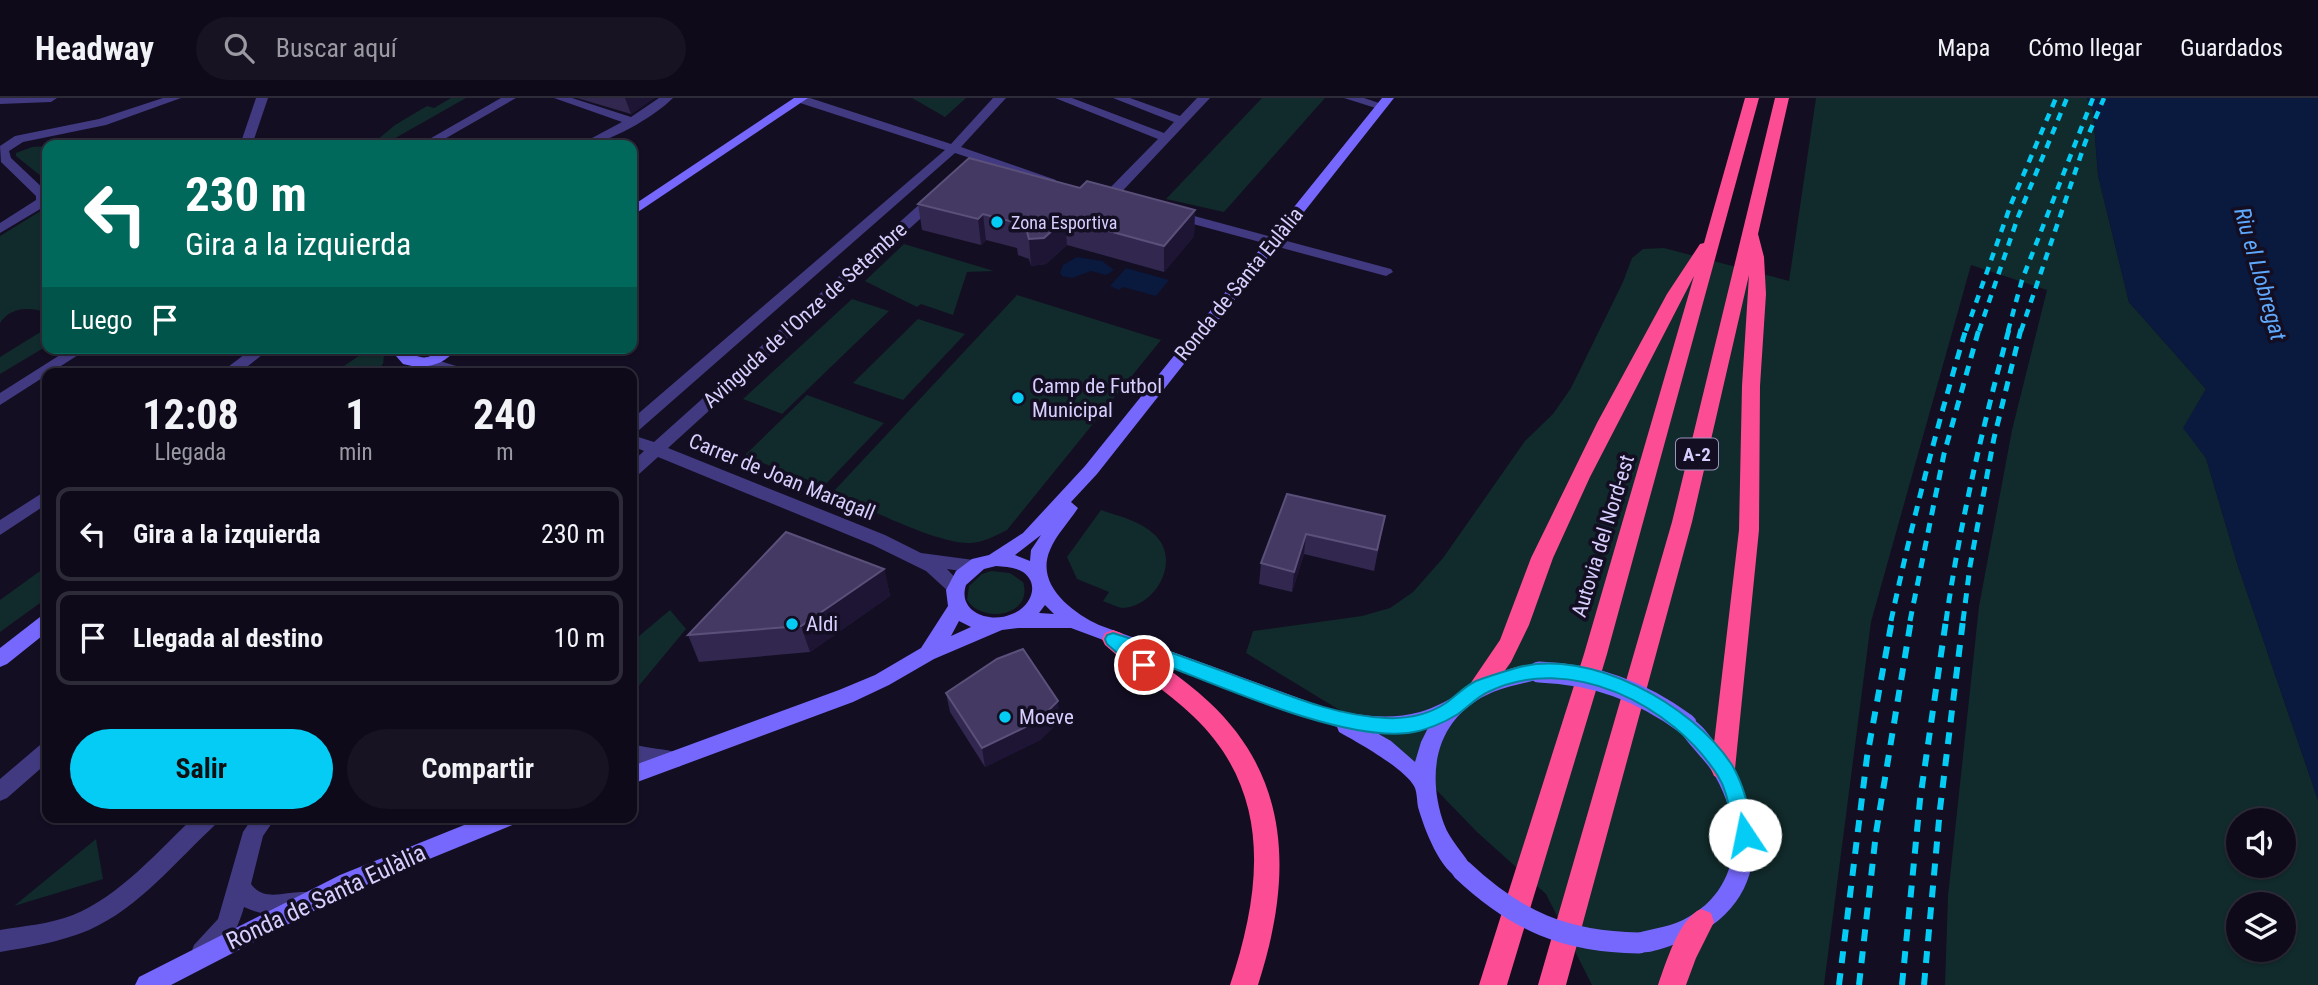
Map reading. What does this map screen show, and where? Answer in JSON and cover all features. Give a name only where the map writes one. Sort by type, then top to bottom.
[{"type":"highway","name":"Autovia del Nord-est","points":[[1493,985],[1547,823],[1658,443],[1752,98]]},
{"type":"highway","name":"A-2","points":[[1552,985],[1682,522],[1782,98]]},
{"type":"highway","points":[[1723,769],[1732,668],[1743,595],[1752,469],[1751,387],[1759,277],[1751,229]]},
{"type":"highway","points":[[1480,687],[1499,667],[1510,646],[1541,562],[1603,427],[1679,284],[1714,237]]},
{"type":"highway","points":[[1113,639],[1213,721],[1251,777],[1267,830],[1270,861],[1260,930],[1244,985]]},
{"type":"highway","points":[[1672,985],[1684,952],[1701,922]]},
{"type":"main road","points":[[637,207],[802,98]]},
{"type":"main road","name":"Ronda de Santa Eulàlia","points":[[995,559],[1029,537],[1091,470],[1385,102]]},
{"type":"main road","points":[[404,357],[426,362],[442,354]]},
{"type":"main road","name":"Ronda de Santa Eulàlia","points":[[1041,584],[1040,550],[1047,536],[1079,495],[1091,470]]},
{"type":"main road","points":[[926,654],[944,631],[957,607],[955,587],[965,573],[975,566],[995,559],[1018,561],[1073,621]]},
{"type":"main road","points":[[1017,621],[1035,609],[1041,584]]},
{"type":"main road","points":[[957,607],[966,617],[995,625]]},
{"type":"main road","points":[[637,773],[846,696],[882,680],[926,654],[995,625],[1017,621],[1073,621],[1113,639],[1321,715],[1384,747],[1424,782]]},
{"type":"main road","points":[[0,659],[42,626]]},
{"type":"main road","points":[[1321,715],[1359,723],[1409,725],[1449,710],[1480,687],[1499,679],[1539,672],[1583,675],[1617,684],[1650,699],[1686,724],[1712,751],[1723,769],[1735,791],[1742,815],[1743,857],[1736,881],[1721,903],[1701,922],[1673,935],[1639,943],[1611,944],[1584,940],[1542,928],[1501,906],[1462,870],[1434,825],[1424,782],[1429,746],[1437,727],[1449,710]]},
{"type":"main road","name":"Ronda de Santa Eulàlia","points":[[147,985],[309,900],[494,823]]},
{"type":"street","points":[[0,100],[51,98]]},
{"type":"street","points":[[42,194],[5,159],[2,150],[19,139],[102,122],[175,98]]},
{"type":"street","points":[[248,140],[262,98]]},
{"type":"street","points":[[434,140],[510,98]]},
{"type":"street","points":[[560,98],[632,121]]},
{"type":"street","points":[[595,140],[632,121],[667,98]]},
{"type":"street","points":[[802,98],[954,148],[974,162],[1060,183]]},
{"type":"street","name":"Avinguda de l'Onze de Setembre","points":[[637,423],[954,148],[1000,98]]},
{"type":"street","points":[[1061,98],[1167,138]]},
{"type":"street","points":[[1119,98],[1182,121]]},
{"type":"street","points":[[1110,197],[1204,98]]},
{"type":"street","points":[[1350,98],[1385,102]]},
{"type":"street","name":"Avinguda de l'Onze de Setembre","points":[[637,466],[951,184]]},
{"type":"street","points":[[0,229],[42,203]]},
{"type":"street","points":[[1161,211],[1387,272]]},
{"type":"street","points":[[50,368],[73,354]]},
{"type":"street","points":[[235,368],[255,354]]},
{"type":"street","points":[[426,362],[447,368]]},
{"type":"street","points":[[0,400],[42,373]]},
{"type":"street","name":"Carrer de Joan Maragall","points":[[637,442],[916,557],[932,566],[955,587]]},
{"type":"street","points":[[0,529],[42,500]]},
{"type":"street","name":"Carrer de Joan Maragall","points":[[916,557],[975,566]]},
{"type":"street","points":[[637,754],[674,760]]},
{"type":"street","points":[[0,792],[42,755]]},
{"type":"street","points":[[0,942],[41,934],[87,920],[111,905],[202,823]]},
{"type":"street","points":[[197,958],[228,925],[255,823]]},
{"type":"street","points":[[240,887],[247,899],[259,904],[279,905],[309,900]]},
{"type":"green space","points":[[451,98],[466,98],[392,140],[377,140],[395,125],[427,106],[434,108]]},
{"type":"green space","points":[[912,98],[966,98],[945,117]]},
{"type":"green space","points":[[1262,98],[1325,98],[1224,212],[1166,199]]},
{"type":"green space","points":[[1816,98],[2087,98],[2093,111],[2098,175],[2129,302],[2206,389],[2184,428],[2206,458],[2238,566],[2318,800],[2318,985],[1945,985],[1948,896],[1979,606],[2012,430],[2047,290],[1971,265],[1871,622],[1824,985],[1592,985],[1546,894],[1477,832],[1387,739],[1246,653],[1253,631],[1362,616],[1390,608],[1413,592],[1443,558],[1525,441],[1553,414],[1571,388],[1632,258],[1643,249],[1664,248],[1789,281]]},
{"type":"green space","points":[[42,146],[42,177],[16,156],[16,153]]},
{"type":"green space","points":[[42,210],[42,312],[22,309],[10,313],[0,323],[0,236]]},
{"type":"green space","points":[[904,244],[994,271],[967,272],[953,315],[921,304],[917,307],[865,281]]},
{"type":"green space","name":"Camp de Futbol Municipal","points":[[1017,295],[1161,340],[1007,530],[980,541],[957,542],[922,532],[832,493]]},
{"type":"green space","points":[[852,299],[889,311],[782,414],[743,399]]},
{"type":"green space","points":[[918,319],[965,334],[903,400],[853,383]]},
{"type":"green space","points":[[42,331],[42,349],[0,374],[0,357]]},
{"type":"green space","points":[[361,354],[384,354],[383,364],[379,368],[341,368]]},
{"type":"green space","points":[[807,395],[884,423],[824,486],[744,456]]},
{"type":"green space","points":[[1101,510],[1143,526],[1155,535],[1162,545],[1166,557],[1162,580],[1146,599],[1136,605],[1122,608],[1103,601],[1109,592],[1077,579],[1067,557]]},
{"type":"green space","points":[[42,570],[42,602],[0,632],[0,600]]},
{"type":"green space","points":[[991,571],[1010,573],[1023,582],[1021,602],[1014,609],[995,614],[984,612],[974,608],[967,600],[969,586],[982,574]]},
{"type":"green space","points":[[670,610],[686,629],[637,688],[637,638]]},
{"type":"green space","points":[[96,839],[103,879],[14,906]]},
{"type":"water","name":"Riu el Llobregat","points":[[2087,98],[2318,98],[2318,800],[2238,566],[2206,458],[2183,428],[2206,389],[2129,302],[2098,175],[2093,111]]},
{"type":"water","points":[[1077,257],[1102,261],[1114,270],[1106,275],[1091,271],[1072,278],[1062,276],[1060,273],[1063,265]]},
{"type":"water","points":[[1126,268],[1169,280],[1156,296],[1110,286]]},
{"type":"building","points":[[969,158],[1080,188],[1087,181],[1195,210],[1164,246],[1065,219],[1044,238],[1029,239],[1027,232],[1016,229],[1021,224],[983,214],[978,219],[918,204]]},
{"type":"building","points":[[1287,494],[1385,516],[1377,550],[1306,534],[1294,572],[1261,563]]},
{"type":"building","points":[[786,532],[884,569],[801,626],[688,635]]},
{"type":"building","name":"Moeve","points":[[1023,649],[1058,701],[1038,721],[982,748],[946,693],[997,659]]},
{"type":"railway","points":[[1966,331],[2011,204],[2056,98]]},
{"type":"railway","points":[[1979,331],[2018,217],[2067,98]]},
{"type":"railway","points":[[2008,331],[2022,280],[2093,98]]},
{"type":"railway","points":[[2021,331],[2085,143],[2104,98]]},
{"type":"railway","points":[[1891,621],[1926,474],[1966,329]]},
{"type":"railway","points":[[1910,621],[1944,454],[1979,329]]},
{"type":"railway","points":[[1946,621],[1973,474],[2009,329]]},
{"type":"railway","points":[[1963,621],[1970,566],[1994,438],[2021,329]]},
{"type":"railway","points":[[1839,985],[1867,757],[1892,620]]},
{"type":"railway","points":[[1859,985],[1876,833],[1911,620]]},
{"type":"railway","points":[[1902,985],[1920,800],[1946,620]]},
{"type":"railway","points":[[1924,985],[1940,809],[1963,620]]},
{"type":"place","name":"Zona Esportiva","points":[[997,222]]},
{"type":"place","name":"Camp de Futbol Municipal","points":[[1018,398]]},
{"type":"place","name":"Aldi","points":[[792,624]]},
{"type":"place","name":"Moeve","points":[[1005,717]]},
{"type":"route","points":[[1144,665],[1113,639],[1321,715],[1383,726],[1409,725],[1427,720],[1449,710],[1480,687],[1520,674],[1556,672],[1602,679],[1650,699],[1686,724],[1712,751],[1735,791],[1745,835]]}]
